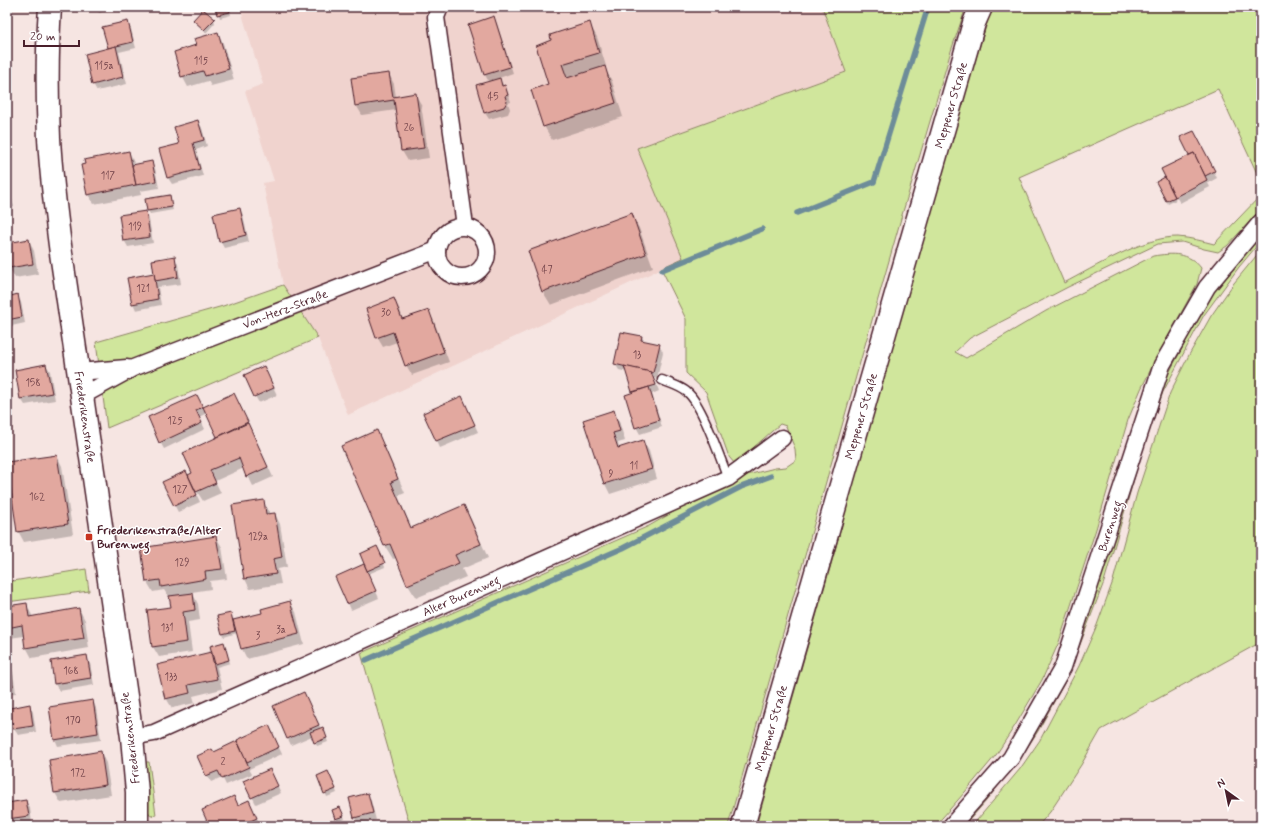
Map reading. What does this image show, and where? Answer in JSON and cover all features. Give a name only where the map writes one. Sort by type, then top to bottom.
[{"type":"main road","name":"Friederikenstraße","points":[[50,7],[48,49],[49,139],[53,188],[78,372],[132,737],[137,792],[137,826]]},
{"type":"main road","name":"Meppener Straße","points":[[743,826],[974,24],[981,7]]},
{"type":"street","points":[[440,7],[436,17],[465,226]]},
{"type":"street","name":"Burenweg","points":[[951,826],[1011,758],[1063,667],[1162,365],[1207,287],[1261,222]]},
{"type":"street","points":[[465,226],[480,233],[488,248],[484,265],[479,271],[463,277],[455,276],[447,272],[438,258],[437,250],[443,235],[449,230],[465,226]]},
{"type":"street","name":"Von-Herz-Straße","points":[[133,368],[437,250]]},
{"type":"street","points":[[78,372],[133,368]]},
{"type":"street","points":[[82,396],[133,368]]},
{"type":"street","name":"Alter Burenweg","points":[[132,737],[154,733],[728,478],[782,438]]},
{"type":"lane","points":[[662,380],[681,388],[693,399],[728,478]]},
{"type":"shaded area","points":[[240,7],[822,7],[846,72],[637,148],[684,258],[348,415],[318,338],[283,285],[263,183],[274,181],[245,91],[263,84]]},
{"type":"green space","points":[[822,7],[966,7],[951,51],[902,215],[728,826],[410,826],[361,653],[649,526],[715,488],[739,477],[775,468],[786,467],[796,460],[795,449],[786,426],[780,424],[735,464],[729,457],[706,392],[686,373],[686,319],[661,268],[683,258],[637,148],[846,72]]},
{"type":"green space","points":[[992,7],[1261,7],[1261,182],[1218,89],[1019,177],[1064,283],[1135,247],[1165,238],[1178,237],[1214,244],[1261,195],[1261,209],[1227,246],[1218,252],[1182,242],[1158,244],[1068,287],[970,338],[955,352],[966,358],[1046,311],[1153,256],[1173,254],[1186,256],[1201,268],[1197,284],[1159,353],[1141,389],[1128,420],[1096,529],[1059,642],[1042,680],[996,755],[935,826],[756,826],[951,138]]},
{"type":"green space","points":[[1261,235],[1261,241],[1239,267],[1204,315],[1163,392],[1143,448],[1104,582],[1068,676],[1038,731],[1021,757],[964,826],[959,826],[1024,747],[1161,388],[1211,296]]},
{"type":"green space","points":[[1261,250],[1261,642],[1101,730],[1081,765],[1050,812],[1038,826],[972,826],[1020,769],[1040,740],[1079,666],[1097,625],[1113,581],[1137,493],[1170,393],[1211,316],[1234,283]]},
{"type":"green space","points":[[283,285],[318,338],[107,428],[96,342],[223,306]]},
{"type":"green space","points":[[86,569],[89,591],[7,602],[7,582]]},
{"type":"green space","points":[[145,762],[149,762],[156,815],[151,816],[148,811]]},
{"type":"building","points":[[95,7],[107,7],[107,8],[96,10]]},
{"type":"building","points":[[215,7],[229,7],[230,12],[217,15]]},
{"type":"building","points":[[203,9],[215,19],[204,30],[193,20]]},
{"type":"building","points":[[494,16],[510,67],[484,75],[468,25]]},
{"type":"building","points":[[128,21],[133,42],[108,48],[102,27]]},
{"type":"building","points":[[590,22],[599,53],[562,64],[567,78],[605,66],[616,103],[543,127],[531,90],[548,84],[536,46],[551,40],[550,35]]},
{"type":"building","points":[[218,32],[229,69],[205,76],[203,71],[181,77],[174,52],[196,45],[194,39]]},
{"type":"building","points":[[116,46],[123,77],[92,85],[85,54]]},
{"type":"building","points":[[389,73],[393,97],[416,93],[424,148],[401,151],[394,100],[355,106],[351,78]]},
{"type":"building","points":[[500,78],[502,86],[505,85],[508,95],[505,96],[507,102],[504,107],[484,113],[476,85]]},
{"type":"building","points":[[198,120],[204,140],[193,143],[200,169],[167,178],[159,149],[179,144],[174,127]]},
{"type":"building","points":[[1194,131],[1215,171],[1205,176],[1194,153],[1189,155],[1180,137]]},
{"type":"building","points":[[129,151],[136,185],[87,195],[81,165],[85,164],[84,160]]},
{"type":"building","points":[[1194,153],[1207,180],[1175,197],[1161,169]]},
{"type":"building","points":[[152,161],[156,181],[136,185],[132,165]]},
{"type":"building","points":[[1165,177],[1175,197],[1166,201],[1156,182]]},
{"type":"building","points":[[170,195],[172,207],[147,211],[145,199]]},
{"type":"building","points":[[240,208],[246,235],[219,242],[213,214]]},
{"type":"building","points":[[146,211],[150,237],[123,241],[119,215]]},
{"type":"building","points":[[632,213],[646,254],[542,292],[528,251]]},
{"type":"building","points":[[7,236],[8,243],[29,239],[33,264],[9,268],[7,261]]},
{"type":"building","points":[[175,256],[178,277],[155,281],[152,260]]},
{"type":"building","points":[[154,273],[158,299],[132,304],[127,278]]},
{"type":"building","points":[[18,294],[22,317],[7,320],[7,297]]},
{"type":"building","points":[[394,298],[402,319],[429,310],[444,352],[405,366],[393,332],[376,338],[366,309]]},
{"type":"building","points":[[621,332],[642,336],[641,340],[660,344],[653,373],[614,364]]},
{"type":"building","points":[[46,364],[52,393],[20,399],[15,370]]},
{"type":"building","points":[[264,366],[274,388],[254,397],[244,375]]},
{"type":"building","points":[[624,366],[651,372],[656,385],[632,392]]},
{"type":"building","points":[[649,387],[659,420],[635,428],[625,395]]},
{"type":"building","points":[[234,393],[248,422],[217,437],[203,407]]},
{"type":"building","points":[[197,395],[203,407],[196,410],[202,423],[159,443],[148,417]]},
{"type":"building","points":[[462,396],[475,425],[436,441],[423,413]]},
{"type":"building","points":[[614,410],[620,431],[613,433],[618,448],[643,440],[652,469],[604,484],[583,420]]},
{"type":"building","points":[[248,423],[268,467],[246,477],[239,458],[210,470],[216,483],[196,492],[188,475],[192,473],[183,453]]},
{"type":"building","points":[[377,430],[398,479],[391,482],[411,528],[464,505],[481,544],[455,555],[459,563],[407,585],[390,544],[384,546],[341,446]]},
{"type":"building","points":[[57,455],[68,524],[17,532],[7,462]]},
{"type":"building","points":[[186,471],[197,495],[174,506],[162,482]]},
{"type":"building","points":[[264,500],[266,514],[275,513],[282,557],[273,559],[276,574],[244,579],[232,505]]},
{"type":"building","points":[[216,536],[222,569],[205,571],[206,579],[161,587],[160,580],[146,582],[141,548]]},
{"type":"building","points":[[377,546],[385,563],[367,571],[360,554]]},
{"type":"building","points":[[364,564],[376,591],[347,604],[335,577]]},
{"type":"building","points":[[193,593],[195,610],[183,612],[187,642],[152,647],[147,610],[171,607],[169,596]]},
{"type":"building","points":[[290,601],[299,634],[241,649],[233,620],[262,613],[261,609]]},
{"type":"building","points":[[27,603],[29,617],[79,608],[84,638],[25,648],[22,625],[7,628],[7,606]]},
{"type":"building","points":[[231,613],[235,631],[222,634],[217,616]]},
{"type":"building","points":[[224,642],[229,660],[215,664],[210,646]]},
{"type":"building","points":[[211,652],[217,679],[188,685],[190,693],[165,699],[157,665]]},
{"type":"building","points":[[87,655],[91,678],[54,684],[51,661]]},
{"type":"building","points":[[10,663],[13,686],[7,687],[7,664]]},
{"type":"building","points":[[304,692],[319,725],[287,739],[273,706]]},
{"type":"building","points":[[93,700],[98,733],[54,740],[49,707]]},
{"type":"building","points":[[30,704],[33,726],[13,729],[10,708]]},
{"type":"building","points":[[269,725],[279,747],[247,762],[237,740]]},
{"type":"building","points":[[323,727],[327,738],[314,743],[310,732]]},
{"type":"building","points":[[237,741],[249,767],[222,779],[218,771],[206,776],[197,756],[212,749],[214,752]]},
{"type":"building","points":[[101,751],[106,785],[54,793],[49,760]]},
{"type":"building","points":[[270,769],[278,786],[251,798],[243,781]]},
{"type":"building","points":[[328,771],[336,789],[324,794],[317,776]]},
{"type":"building","points":[[368,793],[373,813],[354,818],[349,798]]},
{"type":"building","points":[[234,796],[238,805],[249,800],[257,818],[242,826],[209,826],[202,810]]},
{"type":"building","points":[[26,800],[29,816],[7,819],[7,803]]},
{"type":"building","points":[[340,807],[344,816],[335,819],[332,810]]},
{"type":"waterway","points":[[797,213],[874,182],[928,7]]},
{"type":"waterway","points":[[662,270],[762,229]]},
{"type":"waterway","points":[[366,660],[623,548],[741,487],[771,476]]},
{"type":"place","name":"Friederikenstraße/Alter Burenweg","points":[[89,537]]}]
